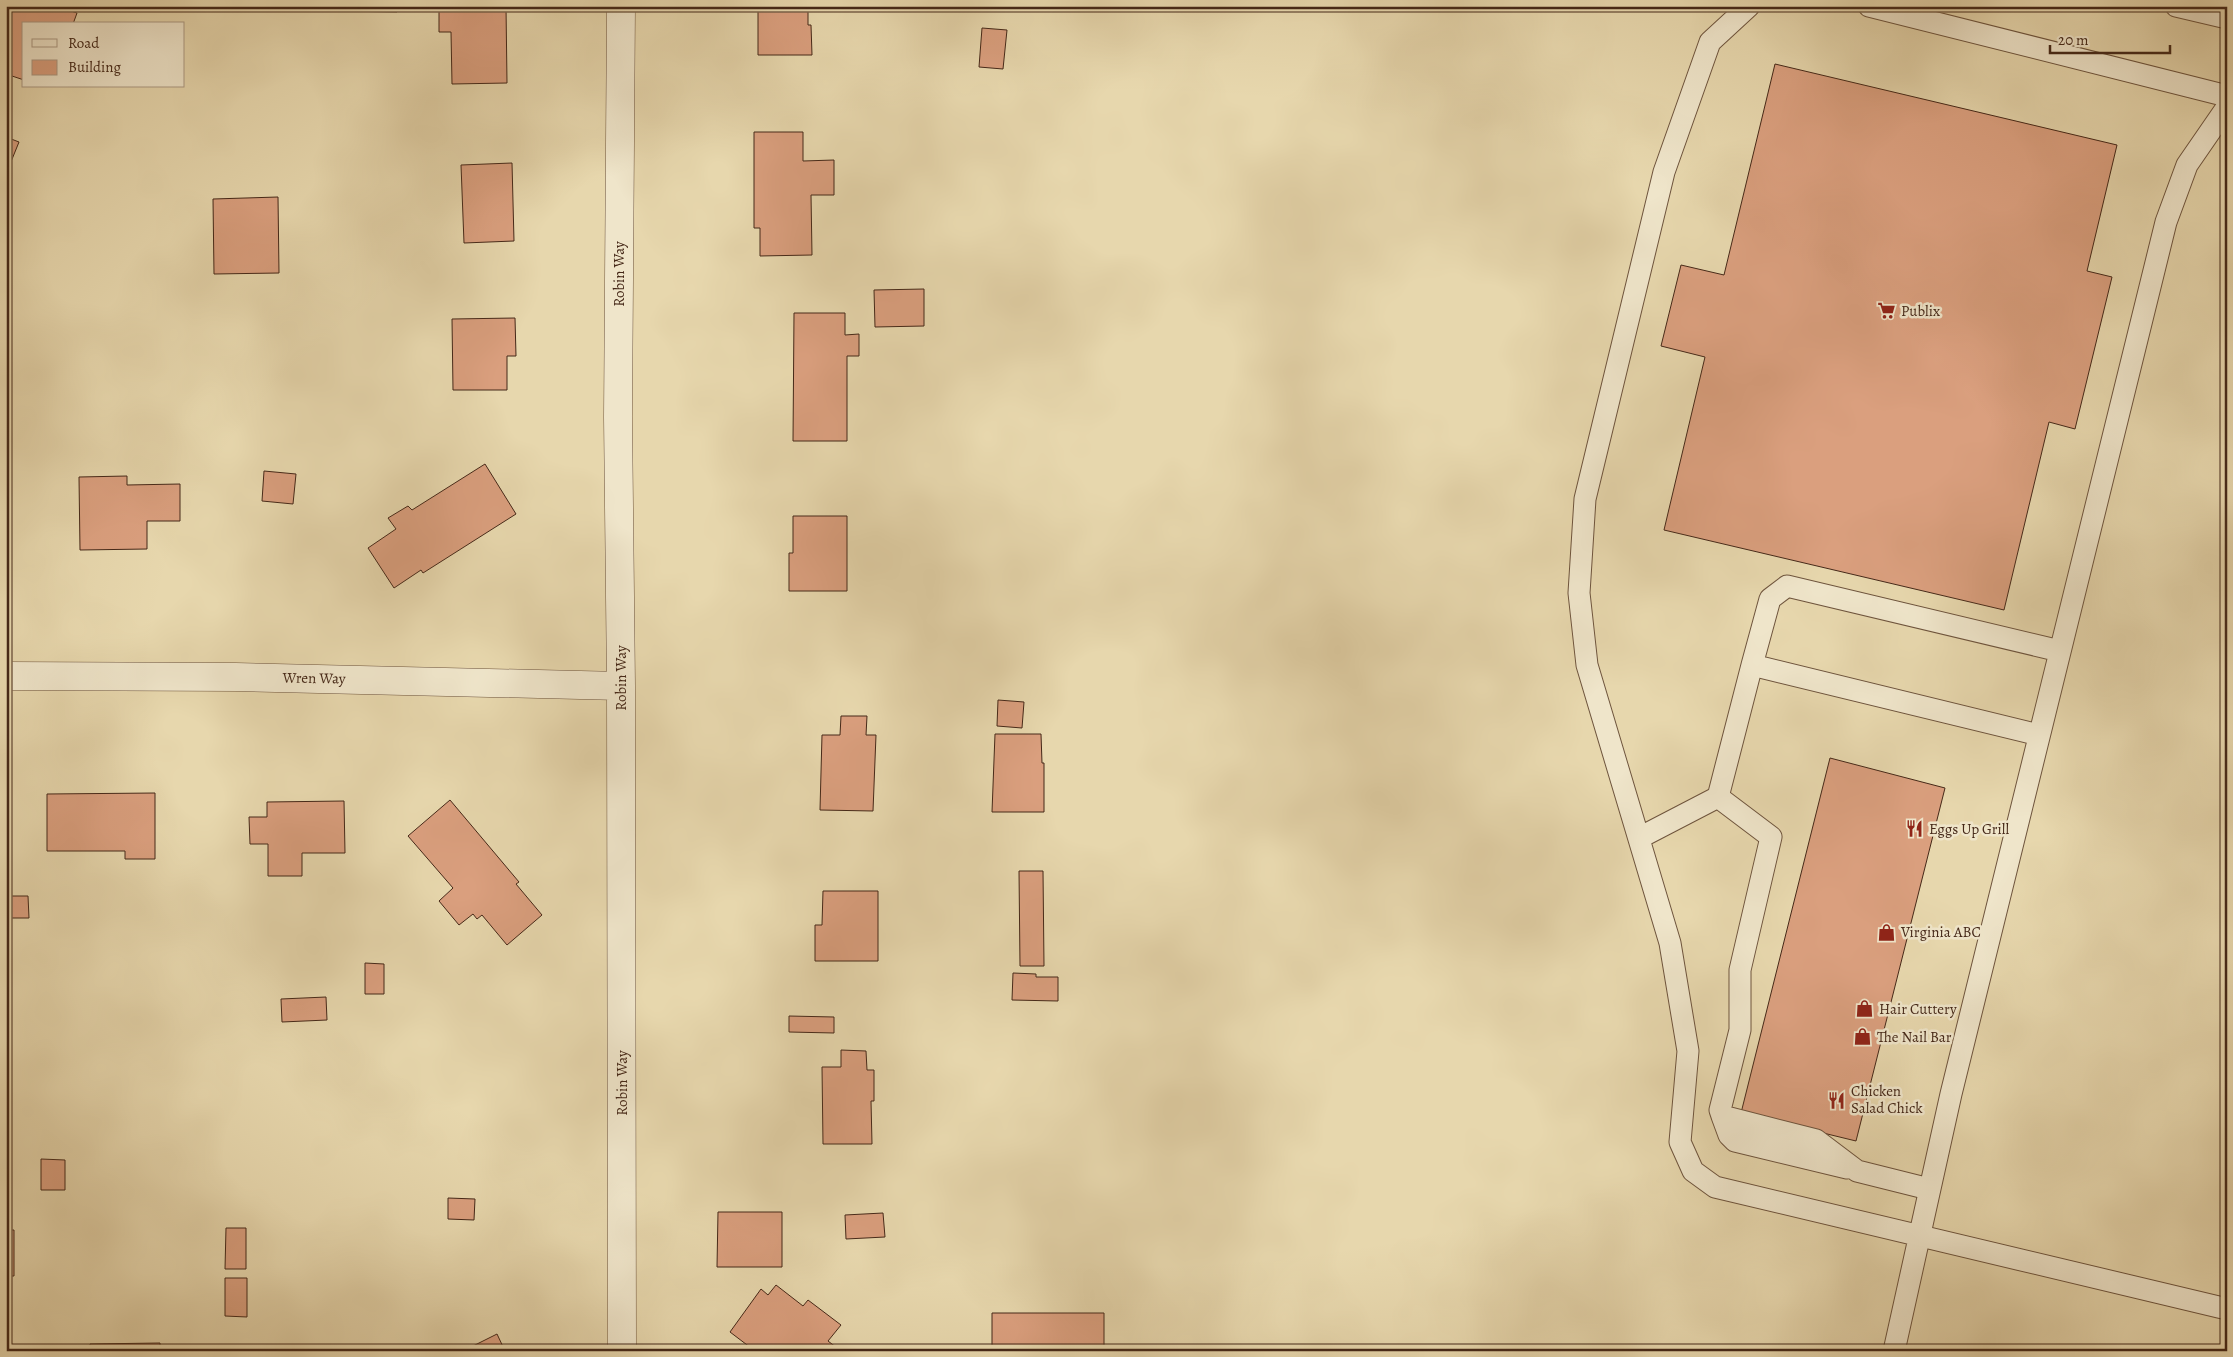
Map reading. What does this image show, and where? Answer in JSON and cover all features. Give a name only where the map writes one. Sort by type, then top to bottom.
[{"type":"street","name":"Robin Way","points":[[621,6],[618,417],[621,686],[622,1351]]},
{"type":"street","name":"Wren Way","points":[[6,676],[236,676],[621,686]]},
{"type":"lane","points":[[1749,6],[1710,42],[1664,172],[1585,499],[1579,593],[1587,665],[1672,953],[1688,1051],[1680,1142],[1693,1171],[1715,1187],[2227,1309]]},
{"type":"lane","points":[[1869,6],[1945,16],[2227,96]]},
{"type":"lane","points":[[2176,6],[2227,18]]},
{"type":"lane","points":[[1894,1351],[1951,1094],[2166,222],[2187,165],[2227,108]]},
{"type":"lane","points":[[1639,838],[1718,797],[1770,599],[1787,586],[2060,651]]},
{"type":"lane","points":[[1752,665],[2040,735]]},
{"type":"lane","points":[[1718,797],[1771,837],[1740,970],[1740,1030],[1720,1110],[1722,1116],[1816,1140],[1857,1171],[1930,1189]]},
{"type":"building","points":[[6,6],[66,6],[65,9],[77,13],[74,22],[22,22],[22,79],[6,74]]},
{"type":"building","points":[[339,6],[397,6],[397,12],[339,11]]},
{"type":"building","points":[[758,6],[808,6],[808,25],[811,25],[812,55],[758,55]]},
{"type":"building","points":[[439,7],[506,7],[507,83],[452,84],[451,32],[439,32]]},
{"type":"building","points":[[982,28],[1007,30],[1003,69],[979,67]]},
{"type":"building","name":"Publix","points":[[1775,64],[2117,145],[2087,271],[2112,277],[2075,429],[2049,422],[2004,610],[1664,530],[1705,357],[1661,346],[1681,265],[1724,275]]},
{"type":"building","points":[[754,132],[803,132],[803,161],[834,160],[834,195],[811,195],[812,255],[760,256],[760,228],[754,228]]},
{"type":"building","points":[[6,137],[19,142],[6,174]]},
{"type":"building","points":[[512,163],[514,241],[464,243],[461,165]]},
{"type":"building","points":[[278,197],[279,273],[214,274],[213,199]]},
{"type":"building","points":[[924,289],[924,326],[875,327],[874,290]]},
{"type":"building","points":[[794,313],[845,313],[845,335],[859,334],[859,356],[847,356],[847,441],[793,441]]},
{"type":"building","points":[[515,318],[516,356],[507,356],[507,390],[453,390],[452,319]]},
{"type":"building","points":[[485,464],[516,514],[423,573],[421,570],[394,588],[368,548],[396,529],[388,518],[408,506],[412,510]]},
{"type":"building","points":[[264,471],[296,474],[293,504],[262,501]]},
{"type":"building","points":[[127,476],[127,485],[180,484],[180,521],[147,521],[147,549],[80,550],[79,477]]},
{"type":"building","points":[[793,516],[847,516],[847,591],[789,591],[789,553],[793,553]]},
{"type":"building","points":[[998,700],[1024,702],[1022,728],[997,726]]},
{"type":"building","points":[[841,716],[867,716],[866,735],[876,735],[873,811],[820,810],[822,735],[840,735]]},
{"type":"building","points":[[995,734],[1041,734],[1042,763],[1044,763],[1044,812],[992,812]]},
{"type":"building","points":[[1830,758],[1945,788],[1856,1141],[1741,1113]]},
{"type":"building","points":[[155,793],[155,859],[125,859],[125,851],[47,851],[47,794]]},
{"type":"building","points":[[450,800],[519,882],[516,884],[542,915],[507,945],[482,915],[477,919],[473,914],[459,925],[439,901],[453,888],[408,836]]},
{"type":"building","points":[[344,801],[345,853],[302,853],[302,876],[268,876],[268,844],[250,844],[249,817],[267,817],[267,802]]},
{"type":"building","points":[[1019,871],[1043,871],[1044,966],[1020,966]]},
{"type":"building","points":[[823,891],[878,891],[878,961],[815,961],[815,925],[822,925]]},
{"type":"building","points":[[6,896],[28,896],[29,918],[6,918]]},
{"type":"building","points":[[365,963],[384,964],[384,994],[365,994]]},
{"type":"building","points":[[1013,973],[1036,974],[1036,977],[1058,977],[1058,1001],[1012,1000]]},
{"type":"building","points":[[326,997],[327,1020],[282,1022],[281,999]]},
{"type":"building","points":[[789,1016],[834,1017],[834,1033],[789,1032]]},
{"type":"building","points":[[841,1050],[866,1051],[867,1070],[874,1070],[874,1101],[871,1101],[872,1144],[823,1144],[822,1067],[841,1067]]},
{"type":"building","points":[[41,1159],[65,1160],[65,1190],[41,1190]]},
{"type":"building","points":[[448,1198],[475,1199],[474,1220],[448,1219]]},
{"type":"building","points":[[718,1212],[782,1212],[782,1267],[717,1267]]},
{"type":"building","points":[[883,1213],[885,1237],[846,1239],[845,1215]]},
{"type":"building","points":[[226,1228],[246,1228],[246,1269],[225,1269]]},
{"type":"building","points":[[6,1230],[14,1230],[14,1276],[6,1276]]},
{"type":"building","points":[[225,1278],[247,1278],[247,1317],[225,1316]]},
{"type":"building","points":[[776,1285],[803,1306],[808,1300],[841,1325],[828,1341],[841,1351],[755,1351],[730,1332],[761,1289],[768,1295]]},
{"type":"building","points":[[992,1313],[1104,1313],[1104,1351],[992,1351]]},
{"type":"building","points":[[497,1334],[505,1351],[463,1351]]},
{"type":"building","points":[[160,1343],[160,1351],[90,1351],[90,1344]]},
{"type":"building","points":[[246,1346],[343,1347],[343,1351],[246,1351]]},
{"type":"place","name":"Publix","points":[[1887,311]]},
{"type":"place","name":"Eggs Up Grill","points":[[1915,829]]},
{"type":"place","name":"Virginia ABC","points":[[1887,932]]},
{"type":"place","name":"Hair Cuttery","points":[[1865,1009]]},
{"type":"place","name":"The Nail Bar","points":[[1863,1037]]},
{"type":"place","name":"Chicken Salad Chick","points":[[1837,1100]]}]
